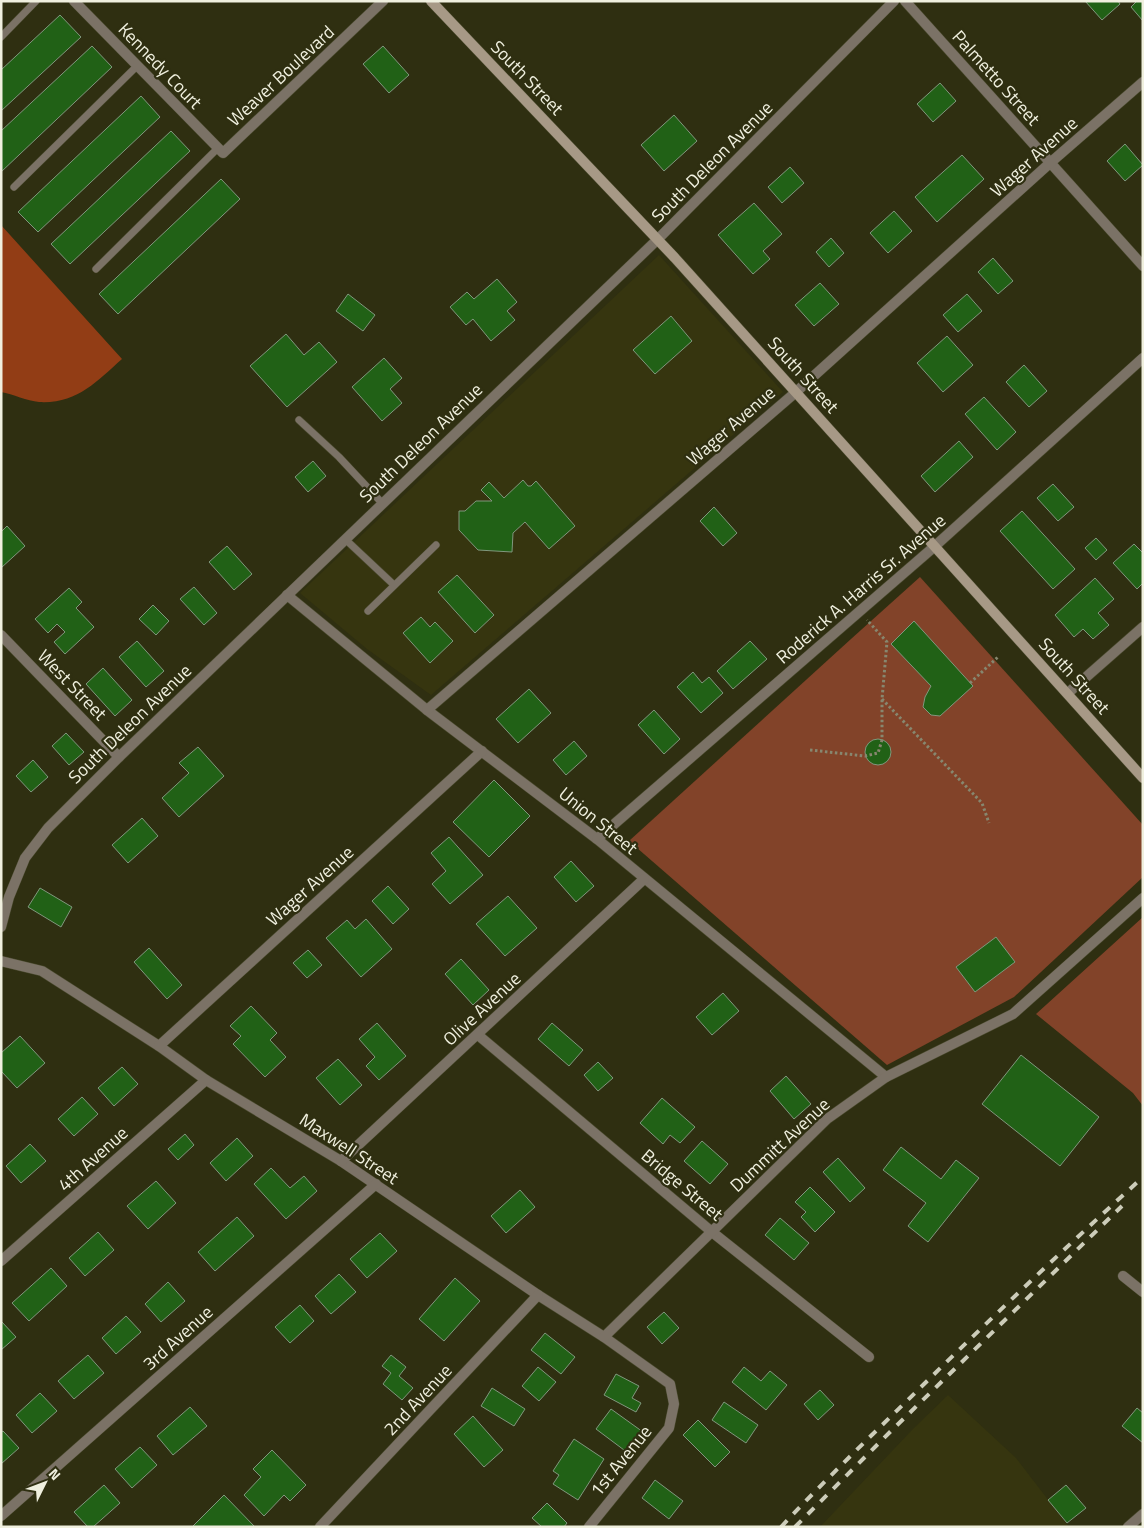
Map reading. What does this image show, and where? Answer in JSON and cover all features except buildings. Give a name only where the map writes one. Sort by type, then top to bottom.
[{"type":"main road","name":"South Street","points":[[431,1],[658,239],[1143,778]]},
{"type":"street","name":"Kennedy Court","points":[[74,1],[220,150]]},
{"type":"street","name":"Weaver Boulevard","points":[[220,150],[383,1]]},
{"type":"street","name":"South Deleon Avenue","points":[[1,927],[9,897],[24,858],[48,828],[118,757],[286,594],[658,239],[894,1]]},
{"type":"street","name":"Palmetto Street","points":[[905,1],[1143,266]]},
{"type":"street","name":"Wager Avenue","points":[[427,710],[796,392],[1050,163],[1143,82]]},
{"type":"street","name":"Roderick A. Harris Sr. Avenue","points":[[597,839],[935,546],[1143,358]]},
{"type":"street","name":"Union Street","points":[[286,594],[427,710],[597,839],[886,1077]]},
{"type":"street","points":[[1068,693],[1143,627]]},
{"type":"street","name":"West Street","points":[[1,635],[118,757]]},
{"type":"street","name":"Wager Avenue","points":[[159,1046],[482,751]]},
{"type":"street","name":"Olive Avenue","points":[[341,1161],[644,879]]},
{"type":"street","name":"Dummitt Avenue","points":[[604,1337],[827,1119],[886,1077],[1013,1014],[1143,898]]},
{"type":"street","name":"Maxwell Street","points":[[1,961],[42,971],[159,1046],[206,1080],[376,1184],[538,1295],[604,1337],[670,1384]]},
{"type":"street","name":"Bridge Street","points":[[478,1035],[712,1232],[869,1357]]},
{"type":"street","name":"4th Avenue","points":[[1,1262],[206,1080]]},
{"type":"street","name":"3rd Avenue","points":[[1,1516],[376,1184]]},
{"type":"street","points":[[1123,1276],[1143,1292]]},
{"type":"street","name":"2nd Avenue","points":[[320,1527],[538,1295]]},
{"type":"street","name":"1st Avenue","points":[[589,1527],[669,1428],[674,1404],[670,1384]]},
{"type":"street","points":[[1128,1527],[1143,1514]]},
{"type":"lane","points":[[1,37],[36,1]]},
{"type":"lane","points":[[14,187],[137,66]]},
{"type":"lane","points":[[96,269],[220,150]]},
{"type":"lane","points":[[299,420],[382,503]]},
{"type":"lane","points":[[345,539],[394,585]]},
{"type":"lane","points":[[368,611],[436,545]]},
{"type":"path","points":[[810,750],[865,756],[878,753],[882,740],[882,699],[887,642],[860,612]]},
{"type":"path","points":[[970,683],[998,657]]},
{"type":"path","points":[[882,699],[982,803],[989,823]]},
{"type":"shaded area","points":[[1,225],[122,359],[85,390],[75,395],[52,402],[39,402],[1,392]]},
{"type":"shaded area","points":[[659,255],[783,392],[431,695],[367,649],[300,593]]},
{"type":"shaded area","points":[[920,577],[1143,825],[1143,877],[1014,997],[887,1065],[629,841]]},
{"type":"shaded area","points":[[1143,917],[1143,1106],[1133,1093],[1036,1014]]},
{"type":"shaded area","points":[[948,1395],[1016,1458],[1069,1527],[820,1527],[912,1430]]},
{"type":"railway","points":[[781,1527],[814,1492],[973,1336],[1143,1177]]},
{"type":"railway","points":[[795,1527],[1122,1206]]}]
